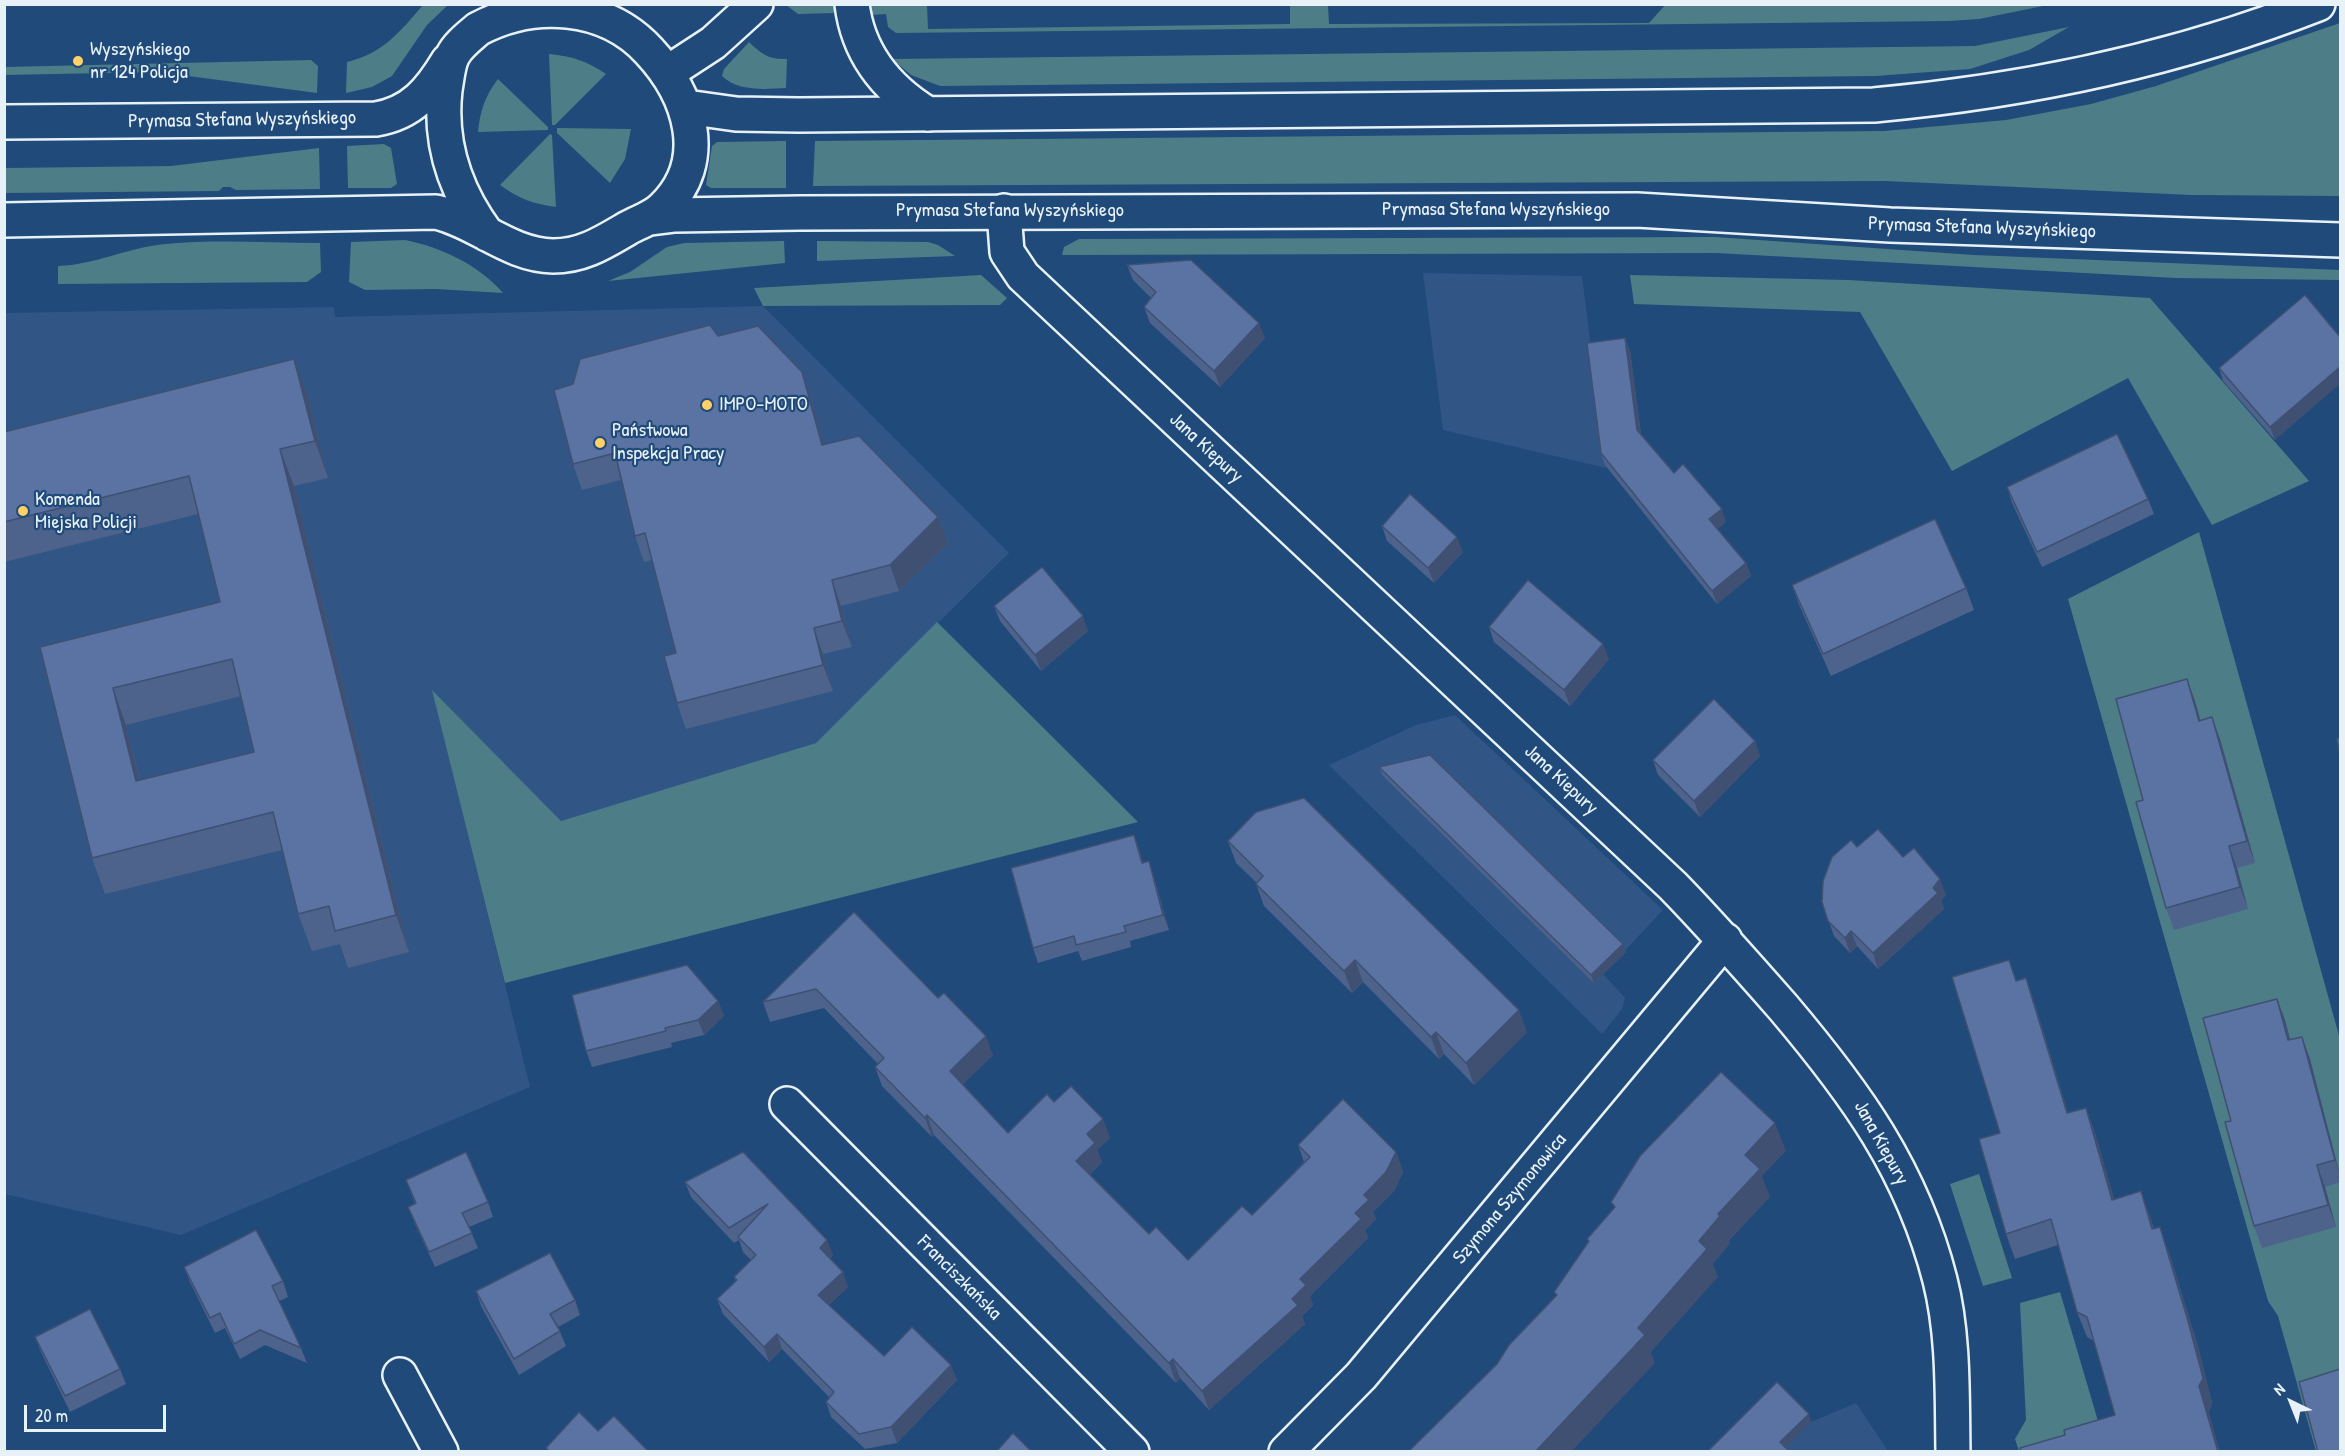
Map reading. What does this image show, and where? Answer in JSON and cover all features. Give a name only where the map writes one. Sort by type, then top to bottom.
[{"type":"main road","points":[[667,73],[727,32],[756,4]]},
{"type":"main road","points":[[852,4],[860,37],[878,72],[900,95],[928,114]]},
{"type":"main road","points":[[686,107],[736,114],[928,114],[1875,105],[1956,97],[2031,86],[2129,65],[2222,38],[2318,4]]},
{"type":"main road","name":"Prymasa Stefana Wyszyńskiego","points":[[4,122],[376,118],[407,109],[420,99],[431,88],[452,55],[499,10],[540,5],[594,9]]},
{"type":"main road","points":[[4,220],[436,213],[462,220],[521,251],[540,255],[567,255],[595,248],[651,218],[674,196],[687,168],[692,137],[686,107],[667,73],[636,39],[594,9]]},
{"type":"main road","points":[[452,55],[443,108],[444,135],[458,187],[470,212],[487,234]]},
{"type":"main road","name":"Prymasa Stefana Wyszyńskiego","points":[[651,218],[675,215],[1004,211],[1637,210],[1890,225],[2340,240]]},
{"type":"main road","name":"Jana Kiepury","points":[[1004,211],[1007,252],[1023,276],[1626,840],[1725,940],[1841,1077],[1876,1129],[1898,1170],[1922,1227],[1940,1281],[1951,1371],[1953,1452]]},
{"type":"main road","name":"Szymona Szymonowica","points":[[1286,1452],[1361,1376],[1725,940]]},
{"type":"main road","name":"Franciszkańska","points":[[787,1104],[1132,1452]]},
{"type":"main road","points":[[400,1375],[441,1452]]},
{"type":"shaded area","points":[[1423,273],[1582,276],[1606,468],[1443,430]]},
{"type":"shaded area","points":[[763,306],[1009,553],[816,743],[561,821],[433,691],[530,1087],[181,1235],[5,1194],[5,313],[334,307],[335,317]]},
{"type":"shaded area","points":[[1455,715],[1663,910],[1603,974],[1625,998],[1622,1009],[1602,1034],[1329,765],[1416,725]]},
{"type":"shaded area","points":[[1780,1390],[1811,1422],[1856,1403],[1888,1451],[1718,1452]]},
{"type":"green space","points":[[1290,4],[1328,5],[1329,24],[1649,23],[1666,4],[2048,5],[1979,19],[1949,21],[896,33],[888,27],[886,14],[871,15],[870,5],[927,5],[928,29],[1290,24]]},
{"type":"green space","points":[[423,5],[448,5],[427,25],[392,76],[372,87],[346,93],[347,62],[370,54],[390,41]]},
{"type":"green space","points":[[786,5],[836,5],[836,13],[798,14]]},
{"type":"green space","points":[[2340,23],[2340,196],[2191,195],[1885,181],[813,186],[815,141],[1884,131],[2006,120],[2091,104],[2156,86]]},
{"type":"green space","points":[[2069,27],[2029,50],[1970,69],[1876,76],[940,86],[911,75],[892,59],[1975,46]]},
{"type":"green space","points":[[749,42],[766,55],[787,59],[786,88],[744,87],[722,76],[724,69]]},
{"type":"green space","points":[[549,54],[579,60],[606,74],[555,125],[552,125]]},
{"type":"green space","points":[[311,60],[318,66],[317,93],[158,72],[4,75],[5,67]]},
{"type":"green space","points":[[498,79],[548,127],[548,130],[478,132],[484,104]]},
{"type":"green space","points":[[557,128],[631,129],[625,159],[610,183],[557,133]]},
{"type":"green space","points":[[550,134],[552,135],[556,207],[527,200],[500,185]]},
{"type":"green space","points":[[786,141],[786,188],[711,188],[706,185],[712,146],[717,142]]},
{"type":"green space","points":[[384,144],[391,148],[397,184],[391,188],[348,188],[347,146]]},
{"type":"green space","points":[[319,148],[320,189],[236,190],[223,187],[219,191],[5,193],[5,168],[171,166]]},
{"type":"green space","points":[[1715,237],[1974,255],[2340,270],[2340,280],[2176,278],[1716,253],[1062,255],[1064,247],[1079,239]]},
{"type":"green space","points":[[405,240],[446,252],[483,274],[503,293],[436,289],[365,290],[349,282],[351,242]]},
{"type":"green space","points":[[784,241],[785,263],[608,281],[630,272],[667,247],[684,243]]},
{"type":"green space","points":[[817,241],[928,242],[938,245],[955,256],[817,261]]},
{"type":"green space","points":[[204,242],[320,243],[321,272],[307,282],[58,284],[58,266],[85,263],[152,246]]},
{"type":"green space","points":[[981,275],[1007,298],[1000,305],[763,306],[754,288]]},
{"type":"green space","points":[[1630,275],[1848,280],[2150,298],[2309,481],[2212,525],[2128,378],[1952,471],[1860,312],[1634,304]]},
{"type":"green space","points":[[2199,532],[2340,1039],[2340,1451],[2316,1451],[2278,1316],[2268,1301],[2068,599]]},
{"type":"green space","points":[[937,622],[1138,822],[505,983],[432,690],[561,821],[816,743]]},
{"type":"green space","points":[[1979,1174],[2012,1278],[1983,1286],[1950,1184]]},
{"type":"green space","points":[[2060,1292],[2103,1438],[2063,1452],[2019,1451],[2015,1439],[2026,1420],[2020,1303]]},
{"type":"building","points":[[1191,260],[1259,323],[1214,371],[1144,307],[1156,292],[1127,265]]},
{"type":"building","points":[[2305,295],[2340,337],[2340,367],[2270,427],[2219,368]]},
{"type":"building","points":[[710,325],[718,336],[758,326],[802,372],[822,445],[859,436],[938,517],[890,565],[832,580],[842,621],[814,628],[823,665],[677,703],[664,656],[676,653],[645,533],[635,536],[615,453],[573,464],[554,390],[573,384],[580,359]]},
{"type":"building","points":[[1625,338],[1637,430],[1674,473],[1683,464],[1722,509],[1709,519],[1746,563],[1712,591],[1601,453],[1587,343]]},
{"type":"building","points":[[294,359],[315,441],[280,449],[396,915],[335,931],[329,906],[298,914],[273,812],[92,858],[40,647],[220,602],[189,476],[4,522],[4,432]],"holes":[[[232,659],[254,752],[136,781],[113,688]]]},
{"type":"building","points":[[2117,434],[2148,499],[2037,552],[2007,487]]},
{"type":"building","points":[[1410,494],[1457,537],[1428,568],[1382,526]]},
{"type":"building","points":[[1935,519],[1966,588],[1823,654],[1792,585]]},
{"type":"building","points":[[1042,567],[1083,616],[1035,655],[994,606]]},
{"type":"building","points":[[1528,580],[1603,644],[1564,690],[1489,627]]},
{"type":"building","points":[[2187,679],[2199,721],[2212,717],[2247,841],[2229,846],[2240,887],[2166,908],[2136,802],[2143,800],[2116,699]]},
{"type":"building","points":[[1714,699],[1755,741],[1694,801],[1653,760]]},
{"type":"building","points":[[2340,738],[2340,754],[2337,739]]},
{"type":"building","points":[[1430,755],[1623,944],[1591,975],[1379,767]]},
{"type":"building","points":[[1304,798],[1519,1010],[1466,1063],[1436,1032],[1431,1037],[1355,960],[1344,971],[1256,884],[1263,876],[1228,841],[1256,812]]},
{"type":"building","points":[[1878,829],[1903,857],[1914,848],[1940,879],[1933,888],[1938,893],[1873,953],[1851,931],[1845,938],[1828,921],[1822,902],[1823,881],[1832,857],[1851,840],[1857,847]]},
{"type":"building","points":[[1134,835],[1142,863],[1149,861],[1163,915],[1124,926],[1126,932],[1076,945],[1074,936],[1033,948],[1011,868]]},
{"type":"building","points":[[854,912],[938,998],[944,993],[986,1036],[950,1071],[1008,1133],[1047,1094],[1054,1102],[1071,1086],[1103,1119],[1087,1134],[1095,1143],[1076,1161],[1149,1234],[1156,1227],[1188,1260],[1242,1206],[1252,1215],[1310,1157],[1298,1145],[1343,1099],[1396,1152],[1386,1172],[1364,1195],[1369,1200],[1355,1213],[1361,1219],[1300,1279],[1306,1285],[1292,1299],[1298,1305],[1202,1391],[1173,1359],[1169,1363],[927,1115],[925,1118],[875,1067],[884,1058],[816,989],[763,1002]]},
{"type":"building","points":[[2009,960],[2016,981],[2026,978],[2067,1113],[2086,1108],[2112,1200],[2141,1191],[2152,1229],[2160,1227],[2203,1378],[2199,1386],[2218,1452],[2021,1452],[2020,1448],[2065,1435],[2064,1430],[2115,1415],[2087,1317],[2077,1312],[2051,1219],[2006,1234],[1979,1139],[2000,1133],[1952,977]]},
{"type":"building","points":[[687,965],[718,1001],[698,1020],[665,1028],[666,1031],[586,1051],[572,995]]},
{"type":"building","points":[[2277,999],[2288,1040],[2302,1037],[2335,1160],[2317,1165],[2328,1205],[2254,1226],[2225,1122],[2231,1121],[2203,1018]]},
{"type":"building","points":[[1721,1072],[1775,1123],[1745,1155],[1760,1169],[1718,1214],[1720,1216],[1699,1241],[1707,1249],[1638,1328],[1645,1335],[1535,1452],[1408,1452],[1497,1364],[1509,1345],[1557,1295],[1554,1292],[1589,1241],[1587,1239],[1615,1207],[1611,1202],[1640,1156]]},
{"type":"building","points":[[466,1152],[488,1202],[462,1213],[472,1233],[429,1252],[408,1207],[416,1203],[406,1180]]},
{"type":"building","points":[[743,1152],[827,1240],[820,1248],[843,1272],[818,1295],[884,1356],[912,1327],[951,1365],[891,1427],[859,1434],[826,1402],[834,1392],[777,1334],[764,1347],[717,1299],[737,1280],[734,1277],[756,1255],[738,1237],[768,1204],[729,1228],[685,1182]]},
{"type":"building","points":[[256,1230],[283,1281],[272,1286],[301,1348],[260,1330],[234,1344],[220,1313],[210,1318],[184,1267]]},
{"type":"building","points":[[550,1253],[575,1300],[550,1314],[560,1331],[514,1359],[476,1291]]},
{"type":"building","points":[[90,1309],[120,1369],[65,1396],[35,1337]]},
{"type":"building","points":[[2340,1369],[2340,1452],[2318,1452],[2299,1382]]},
{"type":"building","points":[[1777,1382],[1809,1414],[1780,1442],[1790,1452],[1707,1452]]},
{"type":"building","points":[[579,1412],[598,1431],[614,1416],[649,1452],[550,1452],[546,1448]]},
{"type":"building","points":[[1013,1433],[1032,1452],[996,1452]]},
{"type":"place","name":"Wyszyńskiego nr 124 Policja","points":[[78,61]]},
{"type":"place","name":"IMPO-MOTO","points":[[707,405]]},
{"type":"place","name":"Państwowa Inspekcja Pracy","points":[[600,443]]},
{"type":"place","name":"Komenda Miejska Policji","points":[[23,511]]}]
